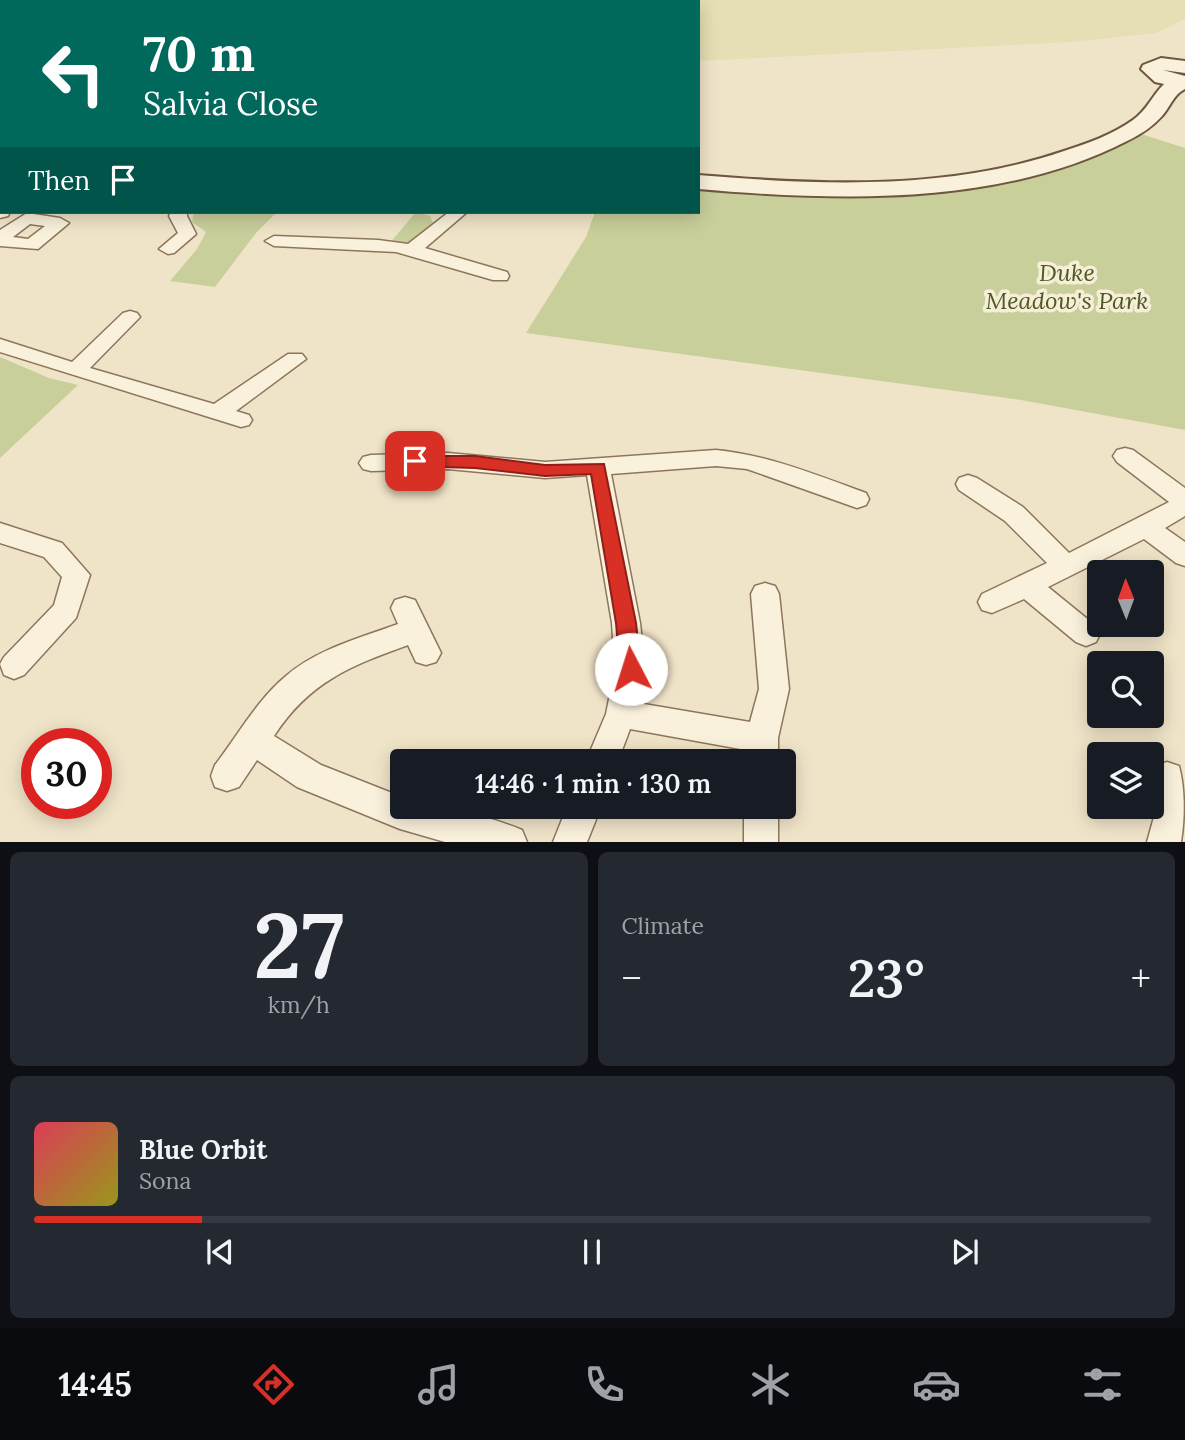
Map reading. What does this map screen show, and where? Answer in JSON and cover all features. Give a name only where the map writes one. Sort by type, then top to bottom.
[{"type":"street","points":[[700,182],[825,189],[880,188],[979,178],[1055,162],[1117,138],[1149,119],[1164,101],[1176,71]]},
{"type":"street","points":[[168,249],[187,234],[178,214]]},
{"type":"street","points":[[411,250],[455,215]]},
{"type":"street","points":[[274,241],[308,245],[332,242],[411,250],[500,276]]},
{"type":"street","points":[[76,370],[130,317]]},
{"type":"street","points":[[0,345],[76,370],[220,411],[241,420]]},
{"type":"street","points":[[220,411],[298,354]]},
{"type":"street","points":[[371,464],[437,460],[545,471],[716,458],[747,461],[857,499]]},
{"type":"street","points":[[992,601],[1146,527],[1185,503],[1141,462]]},
{"type":"street","points":[[598,468],[626,623],[631,669],[621,714],[607,749]]},
{"type":"street","points":[[968,484],[1014,514],[1065,565]]},
{"type":"street","points":[[1146,527],[1185,556]]},
{"type":"street","points":[[0,533],[53,550],[76,575],[65,610],[13,666]]},
{"type":"street","points":[[1026,585],[1086,634]]},
{"type":"street","points":[[762,749],[774,689],[765,594]]},
{"type":"street","points":[[228,776],[285,695],[308,677],[336,662],[415,630]]},
{"type":"street","points":[[621,714],[758,749]]},
{"type":"street","points":[[253,740],[309,775],[400,813],[510,842]]},
{"type":"street","points":[[1164,842],[1171,817],[1168,777]]},
{"type":"street","points":[[570,842],[579,819]]},
{"type":"street","points":[[761,819],[761,842]]},
{"type":"shaded area","points":[[700,0],[1185,0],[1185,19],[1156,33],[1071,42],[700,61]]},
{"type":"green space","name":"Duke Meadow's Park","points":[[1138,133],[1185,148],[1185,430],[1021,400],[526,333],[586,237],[594,214],[700,214],[700,186],[822,193],[1025,175]]},
{"type":"green space","points":[[194,214],[275,214],[256,233],[215,287],[170,281],[197,249],[206,232],[192,222]]},
{"type":"green space","points":[[414,214],[430,216],[433,223],[407,244],[389,244]]},
{"type":"green space","points":[[0,357],[49,378],[78,385],[0,458]]},
{"type":"route","points":[[415,461],[475,462],[545,471],[598,468],[626,623],[631,669]]}]
